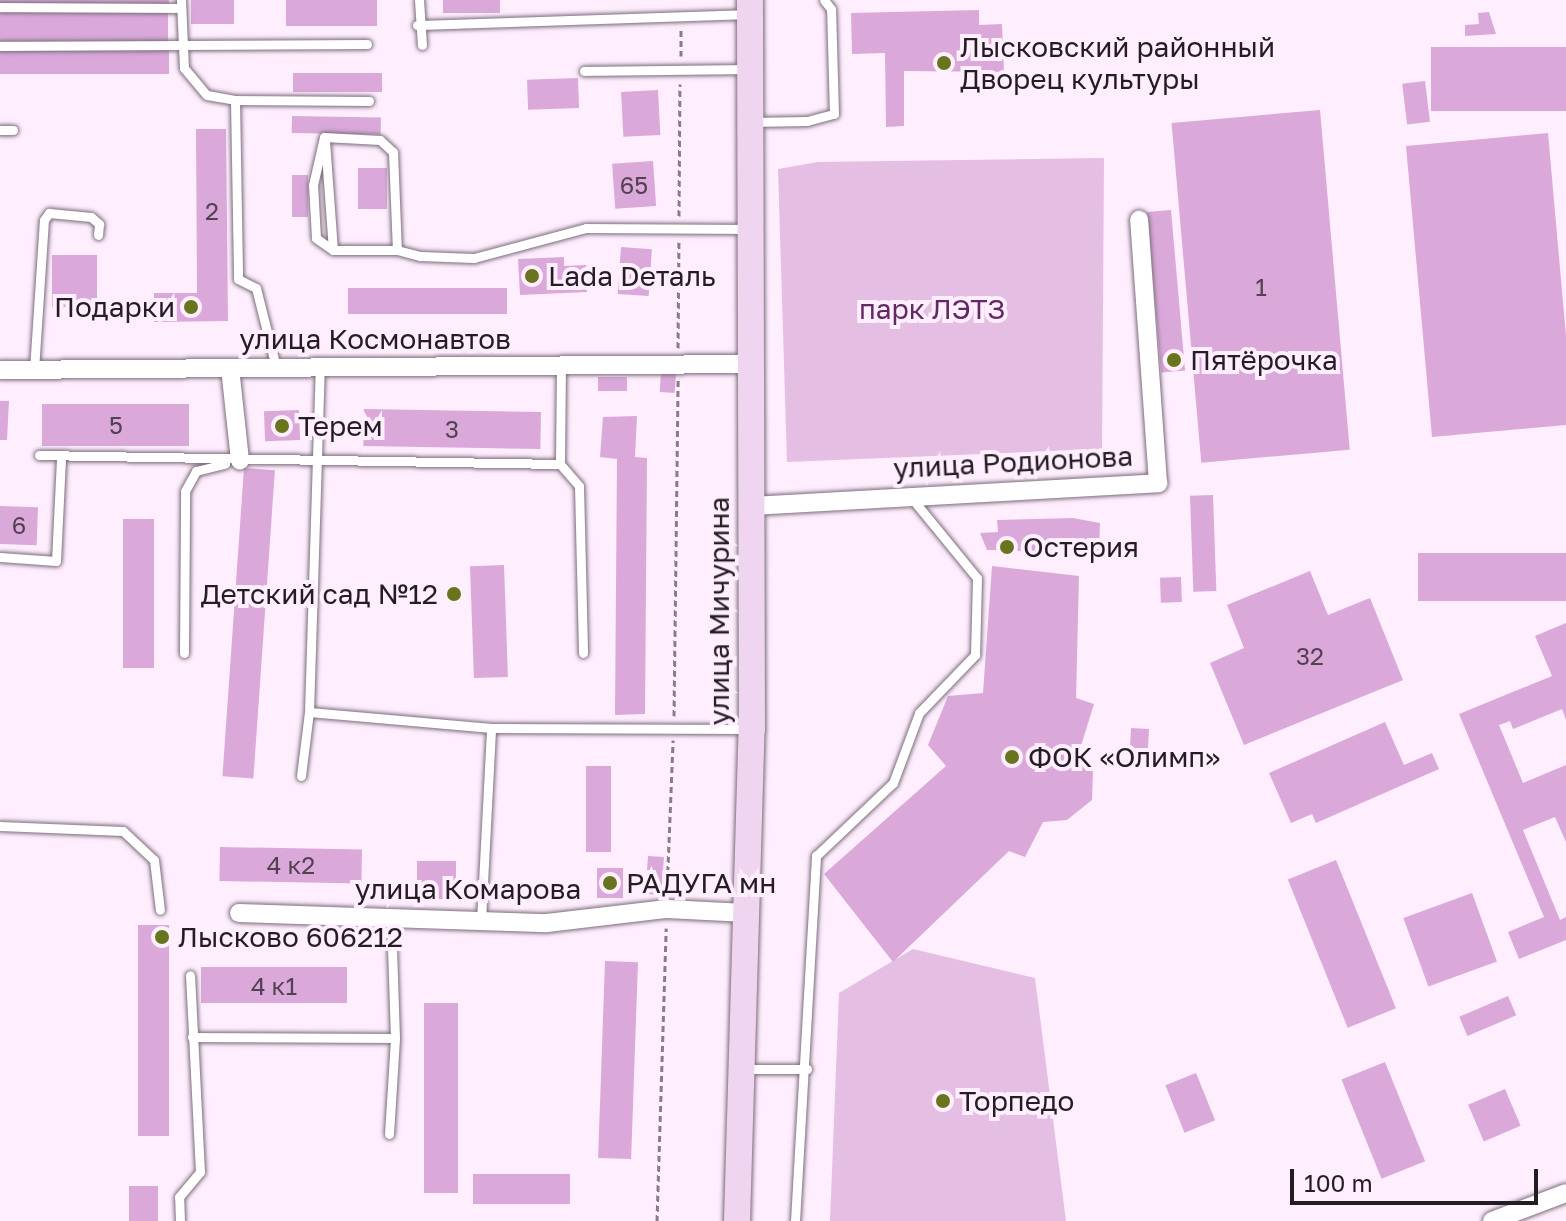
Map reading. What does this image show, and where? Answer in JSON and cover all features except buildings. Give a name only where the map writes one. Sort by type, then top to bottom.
[{"type":"main road","name":"улица Мичурина","points":[[737,1221],[752,729],[750,7]]},
{"type":"street","name":"улица Родионова","points":[[752,506],[908,493],[1158,483],[1139,220]]},
{"type":"street","name":"улица Космонавтов","points":[[0,370],[751,364]]},
{"type":"street","points":[[230,368],[240,460]]},
{"type":"street","name":"улица Комарова","points":[[239,913],[547,923],[667,909],[745,913]]},
{"type":"street","points":[[1502,1219],[1566,1193]]},
{"type":"lane","points":[[419,0],[417,25],[422,45]]},
{"type":"lane","points":[[751,122],[807,121],[834,114],[831,9],[824,0]]},
{"type":"lane","points":[[0,7],[181,4],[186,44],[184,68],[207,95],[235,100],[369,101]]},
{"type":"lane","points":[[417,25],[681,17],[750,7]]},
{"type":"lane","points":[[0,46],[367,44]]},
{"type":"lane","points":[[584,71],[751,69]]},
{"type":"lane","points":[[235,100],[238,279],[256,288],[276,367]]},
{"type":"lane","points":[[0,130],[13,130]]},
{"type":"lane","points":[[324,137],[316,157],[314,220],[316,238],[333,250],[397,250],[420,256],[474,258],[586,228],[753,229]]},
{"type":"lane","points":[[324,137],[380,140],[393,152],[397,250]]},
{"type":"lane","points":[[324,137],[333,250]]},
{"type":"lane","points":[[34,370],[44,220],[49,213],[91,217],[99,224],[98,235]]},
{"type":"lane","points":[[561,365],[560,464],[579,486],[583,653]]},
{"type":"lane","points":[[301,776],[309,712],[320,367]]},
{"type":"lane","points":[[39,455],[560,464]]},
{"type":"lane","points":[[0,557],[56,561],[61,457]]},
{"type":"lane","points":[[184,653],[185,491],[196,471],[240,460]]},
{"type":"lane","points":[[795,1221],[807,1069],[816,856],[893,783],[919,713],[975,655],[977,578],[908,493]]},
{"type":"lane","points":[[309,712],[491,728],[752,729]]},
{"type":"lane","points":[[481,921],[491,728]]},
{"type":"lane","points":[[0,826],[123,831],[154,860],[160,910]]},
{"type":"lane","points":[[389,1134],[395,1038],[391,918]]},
{"type":"lane","points":[[180,1221],[179,1197],[200,1172],[190,975]]},
{"type":"lane","points":[[192,1037],[395,1038]]},
{"type":"lane","points":[[740,1069],[807,1069]]},
{"type":"path","points":[[657,1221],[673,729],[681,17]]},
{"type":"green space","name":"парк ЛЭТЗ","points":[[1104,158],[1102,449],[787,462],[778,169],[818,162]]},
{"type":"green space","name":"Торпедо","points":[[913,949],[1035,978],[1066,1221],[830,1221],[839,993]]},
{"type":"place","name":"Лысковский районный Дворец культуры","points":[[944,63]]},
{"type":"place","name":"Lada Dеталь","points":[[532,276]]},
{"type":"place","name":"Подарки","points":[[191,307]]},
{"type":"place","name":"Пятёрочка","points":[[1174,360]]},
{"type":"place","name":"Терем","points":[[282,426]]},
{"type":"place","name":"Остерия","points":[[1007,547]]},
{"type":"place","name":"Детский сад №12","points":[[454,594]]},
{"type":"place","name":"ФОК «Олимп»","points":[[1012,757]]},
{"type":"place","name":"РАДУГА мн","points":[[610,883]]},
{"type":"place","name":"Лысково 606212","points":[[162,937]]},
{"type":"place","name":"Торпедо","points":[[943,1101]]}]
